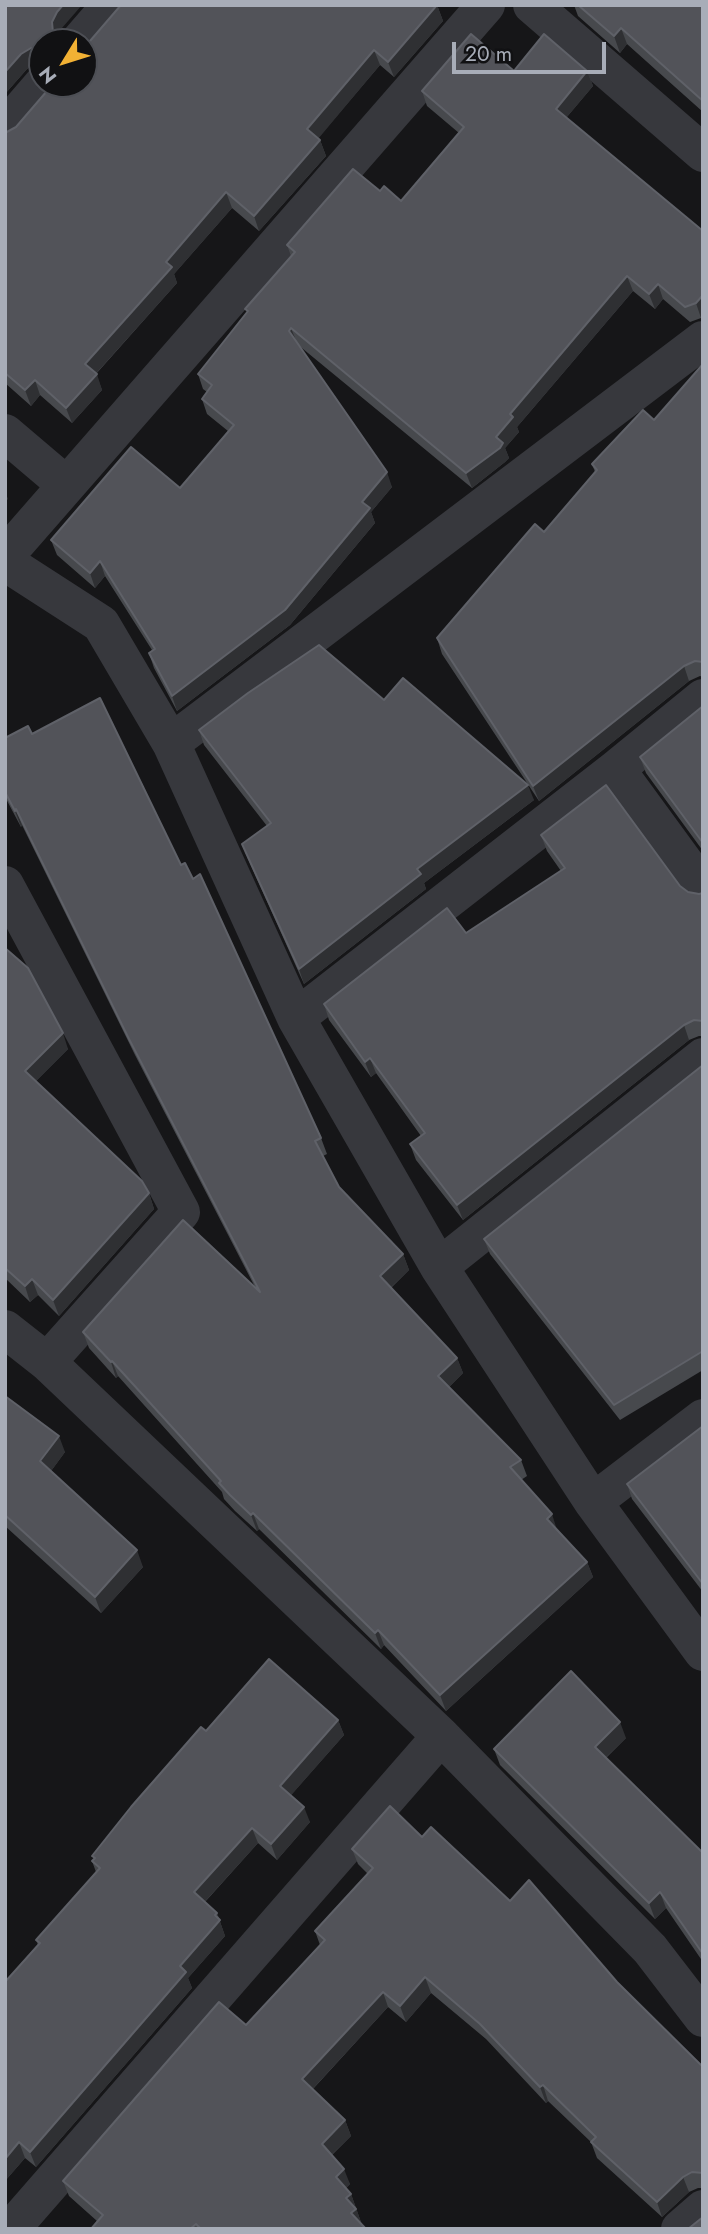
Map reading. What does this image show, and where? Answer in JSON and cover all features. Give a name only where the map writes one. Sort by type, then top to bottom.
[{"type":"street","points":[[91,28],[111,5]]},
{"type":"street","points":[[5,556],[65,484],[486,5]]},
{"type":"street","points":[[532,5],[703,153]]},
{"type":"street","points":[[5,128],[31,98]]},
{"type":"street","points":[[171,743],[703,340]]},
{"type":"street","points":[[5,433],[65,484]]},
{"type":"street","points":[[5,562],[101,624],[171,743],[296,1018],[439,1267],[593,1502],[703,1652]]},
{"type":"street","points":[[296,1018],[703,698]]},
{"type":"street","points":[[616,769],[703,888]]},
{"type":"street","points":[[5,886],[181,1212],[47,1362]]},
{"type":"street","points":[[439,1267],[703,1057]]},
{"type":"street","points":[[8,1338],[47,1362],[441,1736],[650,1949],[703,2018]]},
{"type":"street","points":[[593,1502],[703,1418]]},
{"type":"street","points":[[10,2229],[441,1736]]},
{"type":"street","points":[[680,2229],[703,2209]]},
{"type":"building","points":[[5,5],[63,5],[52,22],[53,28],[28,28],[28,50],[5,72]]},
{"type":"building","points":[[121,5],[437,5],[388,62],[374,50],[307,129],[320,140],[254,216],[226,192],[166,262],[172,267],[85,364],[97,374],[66,408],[35,380],[25,390],[5,373],[5,133],[16,127],[41,98],[98,98],[98,32]]},
{"type":"building","points":[[578,5],[703,5],[703,101],[621,28],[614,36]]},
{"type":"building","points":[[471,34],[514,71],[544,34],[587,71],[556,109],[703,231],[703,295],[696,303],[685,307],[658,284],[649,294],[627,276],[510,414],[513,417],[496,437],[503,443],[500,448],[466,473],[291,328],[289,331],[387,472],[362,502],[370,508],[285,610],[172,696],[149,653],[155,649],[100,561],[90,573],[51,540],[131,447],[180,488],[234,425],[202,399],[212,385],[198,374],[248,311],[245,309],[295,252],[287,245],[353,169],[380,191],[384,186],[401,201],[464,127],[422,91]]},
{"type":"building","points":[[703,364],[703,662],[695,661],[684,666],[533,786],[437,638],[535,524],[544,532],[597,470],[592,464],[643,410],[654,420]]},
{"type":"building","points":[[319,645],[384,700],[403,678],[528,785],[417,869],[421,874],[299,969],[242,844],[271,823],[199,730]]},
{"type":"building","points":[[100,698],[181,865],[185,863],[193,879],[200,874],[321,1138],[315,1141],[339,1187],[403,1254],[380,1276],[457,1358],[438,1376],[521,1460],[510,1467],[552,1514],[547,1519],[587,1562],[440,1695],[378,1630],[375,1633],[253,1513],[251,1515],[230,1495],[219,1483],[221,1481],[83,1332],[183,1220],[260,1292],[5,792],[5,738],[28,726],[32,734]]},
{"type":"building","points":[[703,706],[703,843],[640,757]]},
{"type":"building","points":[[606,785],[680,886],[688,892],[703,893],[703,1021],[694,1020],[684,1025],[457,1205],[410,1144],[425,1133],[370,1058],[365,1062],[324,1004],[447,908],[466,933],[565,868],[541,835]]},
{"type":"building","points":[[5,948],[28,968],[63,1033],[25,1071],[142,1181],[149,1193],[53,1300],[32,1279],[25,1286],[5,1268]]},
{"type":"building","points":[[703,1065],[703,1351],[614,1405],[484,1239]]},
{"type":"building","points":[[5,1396],[59,1436],[40,1461],[137,1550],[95,1597],[5,1515]]},
{"type":"building","points":[[703,1426],[703,1584],[627,1484]]},
{"type":"building","points":[[269,1659],[338,1720],[280,1786],[304,1807],[271,1844],[252,1828],[194,1892],[217,1913],[215,1915],[220,1920],[180,1966],[186,1972],[30,2152],[19,2142],[5,2159],[5,1982],[40,1943],[36,1940],[100,1868],[92,1861],[95,1858],[92,1856],[131,1807],[201,1727],[206,1731]]},
{"type":"building","points":[[571,1671],[620,1722],[595,1747],[703,1853],[703,1954],[660,1892],[649,1903],[494,1749]]},
{"type":"building","points":[[390,1806],[422,1837],[431,1827],[510,1901],[529,1880],[617,1982],[703,2067],[703,2173],[692,2172],[683,2177],[657,2202],[591,2142],[596,2137],[543,2085],[540,2087],[480,2024],[425,1977],[400,2006],[383,1992],[302,2079],[345,2120],[322,2144],[344,2169],[336,2177],[351,2194],[346,2198],[356,2209],[351,2213],[366,2229],[201,2229],[196,2224],[190,2229],[91,2229],[103,2215],[63,2181],[219,2002],[246,2025],[325,1940],[315,1931],[373,1868],[352,1849]]},
{"type":"building","points":[[703,2217],[703,2229],[688,2229]]}]
